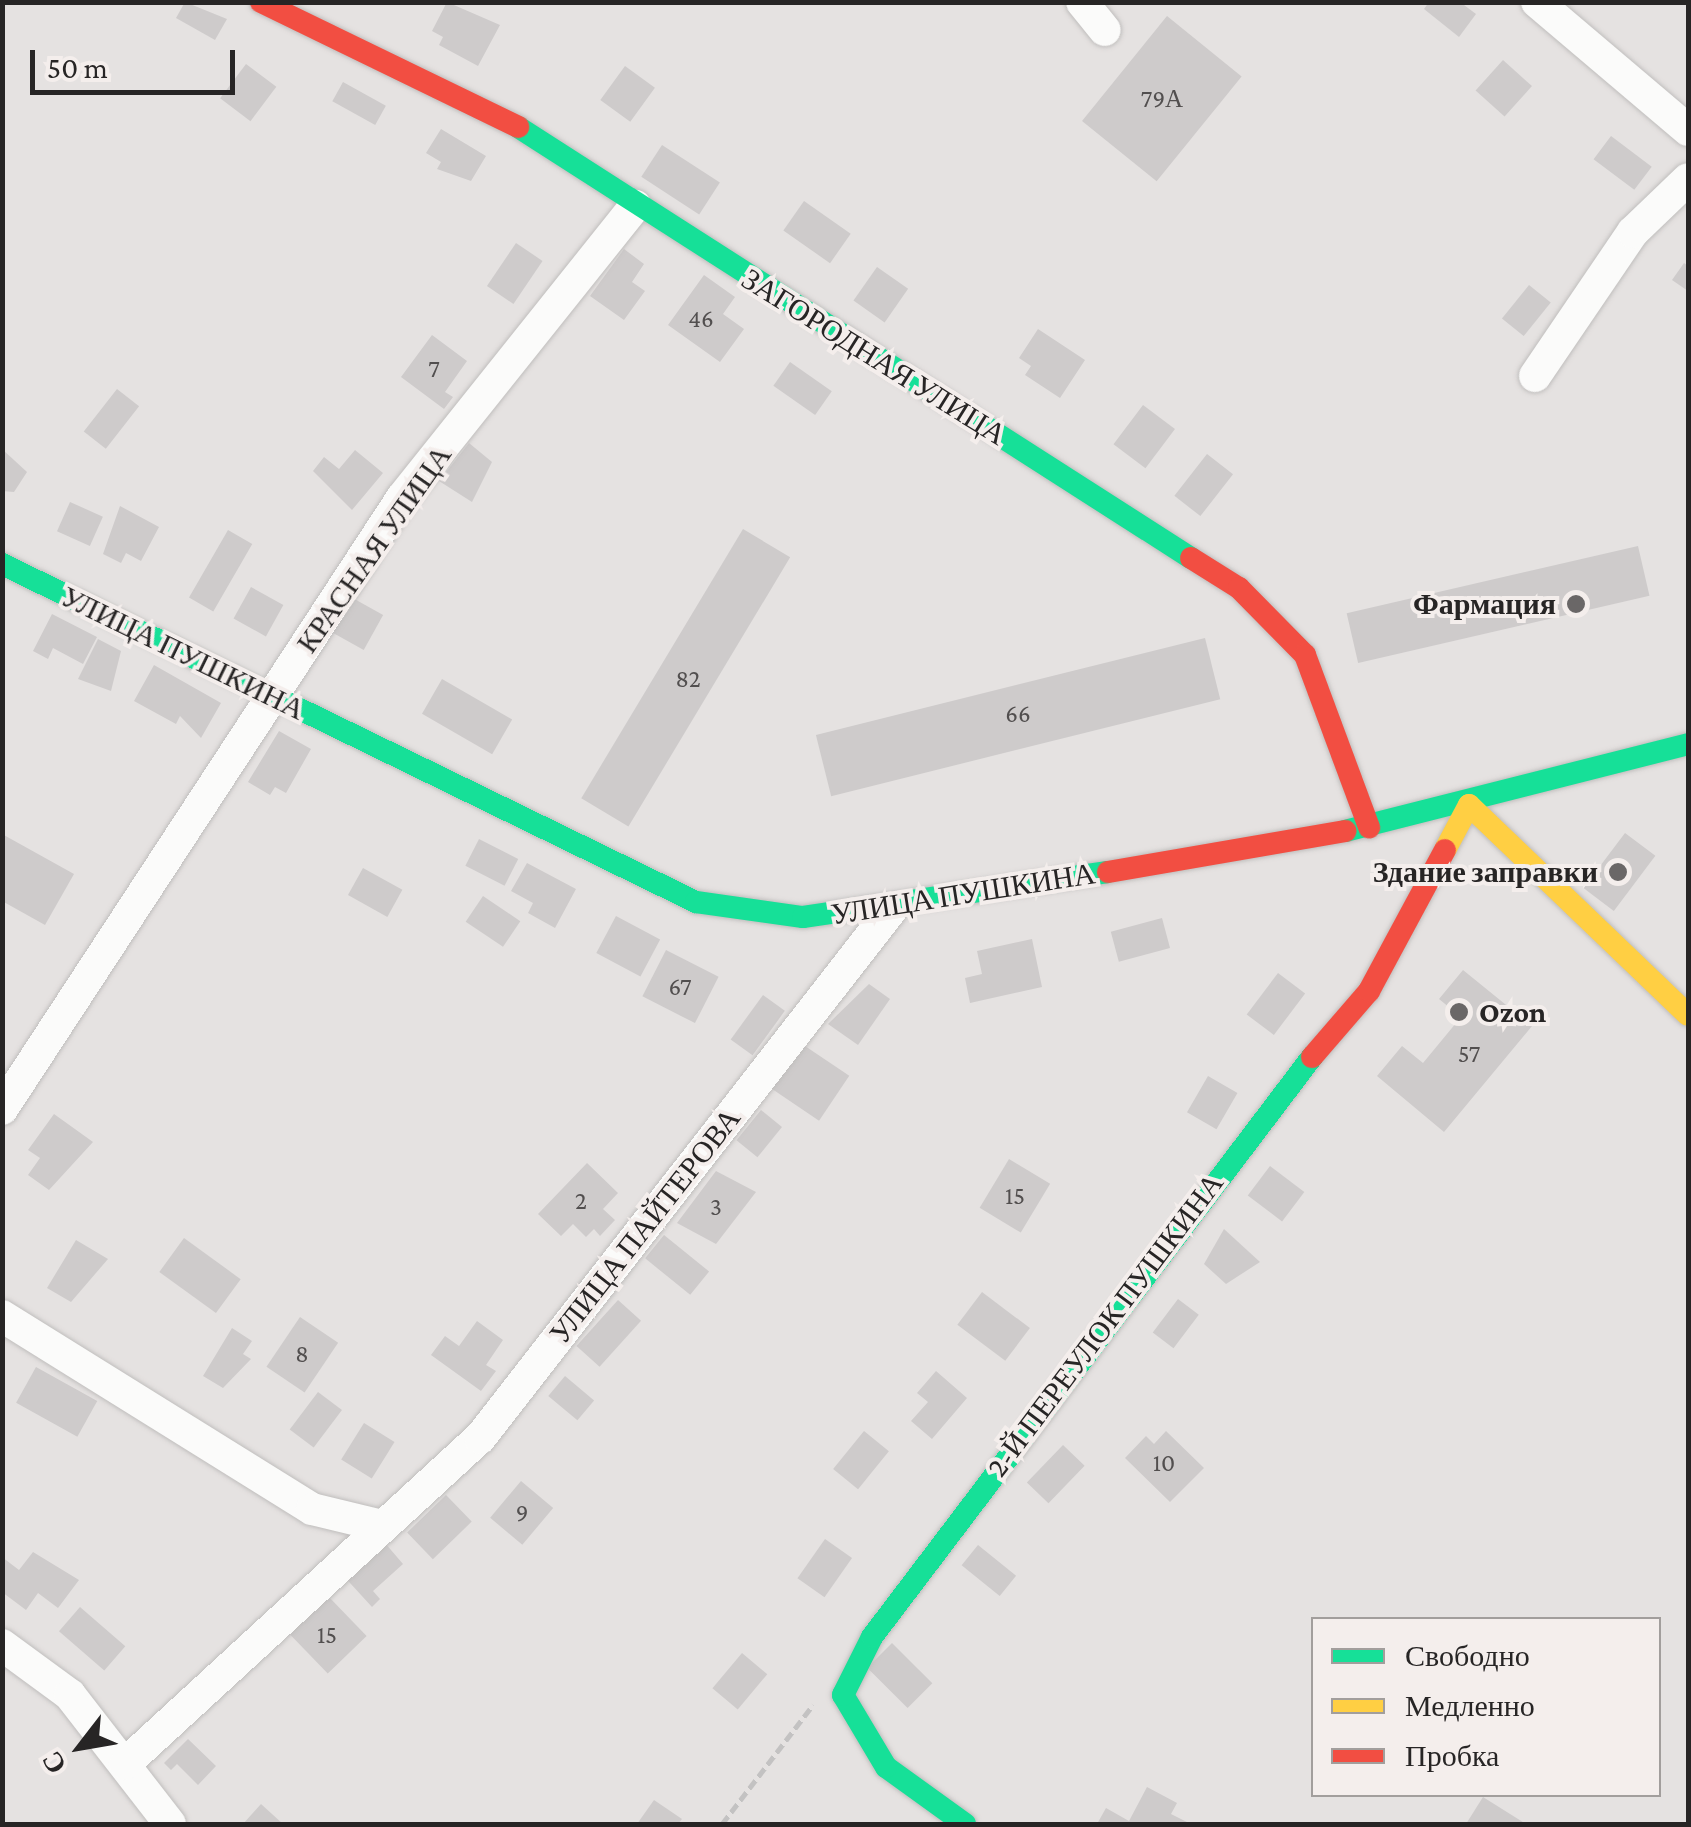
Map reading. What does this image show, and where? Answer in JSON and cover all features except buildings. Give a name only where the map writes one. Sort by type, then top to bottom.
[{"type":"street","name":"ЗАГОРОДНАЯ УЛИЦА","points":[[261,2],[562,149],[635,206],[1239,588],[1304,655],[1369,827]]},
{"type":"street","points":[[1082,2],[1105,30]]},
{"type":"street","points":[[1537,2],[1688,130]]},
{"type":"street","points":[[1535,376],[1633,232],[1688,179]]},
{"type":"street","name":"КРАСНАЯ УЛИЦА","points":[[2,1109],[402,498],[635,206]]},
{"type":"street","name":"УЛИЦА ПУШКИНА","points":[[2,564],[696,902],[803,917],[891,910],[1369,827],[1470,805],[1688,744]]},
{"type":"street","points":[[1470,805],[1688,1015]]},
{"type":"street","name":"2-Й ПЕРЕУЛОК ПУШКИНА","points":[[843,1695],[872,1636],[1275,1098],[1369,990],[1470,805]]},
{"type":"street","name":"УЛИЦА ПАЙТЕРОВА","points":[[126,1764],[378,1524],[480,1438],[891,910]]},
{"type":"street","points":[[2,1316],[312,1508],[378,1524]]},
{"type":"street","points":[[2,1645],[70,1695],[170,1824]]},
{"type":"street","points":[[843,1695],[886,1767],[964,1824]]},
{"type":"path","points":[[722,1824],[804,1708],[843,1695]]},
{"type":"traffic: fast","points":[[518,127],[1191,558]]},
{"type":"traffic: fast","points":[[2,564],[696,902],[803,917],[1108,872]]},
{"type":"traffic: fast","points":[[1345,831],[1688,744]]},
{"type":"traffic: fast","points":[[965,1824],[886,1767],[843,1695],[872,1637],[1312,1057]]},
{"type":"traffic: slow","points":[[1445,850],[1469,805],[1688,1015]]},
{"type":"traffic: jam","points":[[261,2],[518,127]]},
{"type":"traffic: jam","points":[[1191,558],[1239,588],[1305,655],[1369,827]]},
{"type":"traffic: jam","points":[[1108,872],[1345,831]]},
{"type":"traffic: jam","points":[[1312,1057],[1369,991],[1445,850]]},
{"type":"place","name":"Фармация","points":[[1576,604]]},
{"type":"place","name":"Здание заправки","points":[[1618,872]]},
{"type":"place","name":"Ozon","points":[[1459,1012]]}]
